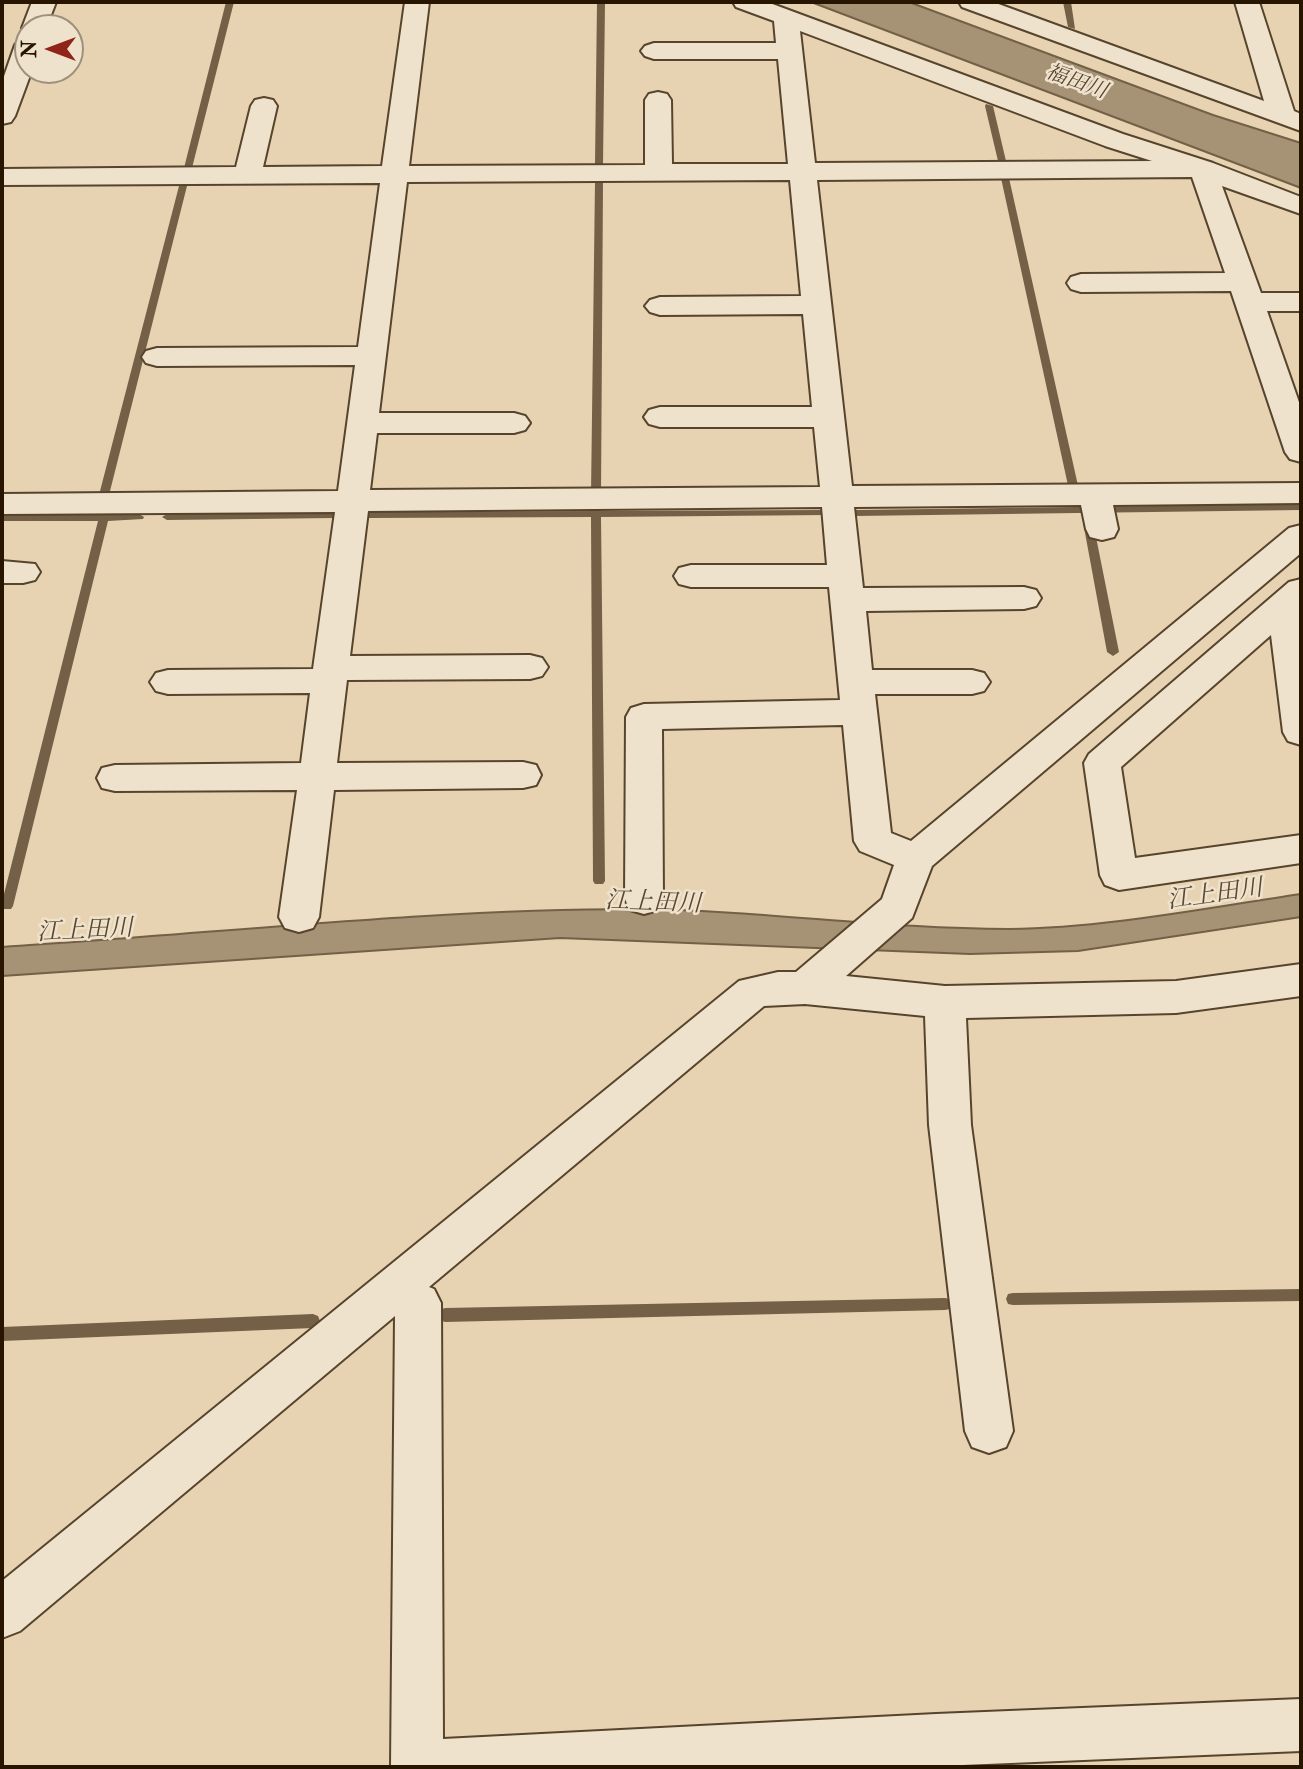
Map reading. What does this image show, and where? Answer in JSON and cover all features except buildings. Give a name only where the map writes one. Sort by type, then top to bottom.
[{"type":"street","points":[[299,917],[417,2]]},
{"type":"street","points":[[745,2],[1114,140],[1203,169],[1301,206]]},
{"type":"street","points":[[971,2],[1292,119]]},
{"type":"street","points":[[1247,2],[1292,119]]},
{"type":"street","points":[[786,17],[873,841],[916,858]]},
{"type":"street","points":[[654,51],[789,51]]},
{"type":"street","points":[[2,116],[14,83]]},
{"type":"street","points":[[657,100],[659,173]]},
{"type":"street","points":[[248,175],[264,106]]},
{"type":"street","points":[[2,177],[1203,169]]},
{"type":"street","points":[[1203,169],[1301,452]]},
{"type":"street","points":[[1081,283],[1245,292],[1301,302]]},
{"type":"street","points":[[660,306],[816,305]]},
{"type":"street","points":[[157,358],[372,356]]},
{"type":"street","points":[[660,417],[828,417]]},
{"type":"street","points":[[363,423],[514,423]]},
{"type":"street","points":[[2,504],[836,497],[1099,511],[1301,494]]},
{"type":"street","points":[[817,979],[898,907],[916,858],[1301,537]]},
{"type":"street","points":[[691,576],[1024,598]]},
{"type":"street","points":[[1293,598],[1301,732]]},
{"type":"street","points":[[1293,598],[1101,763],[1119,875],[1301,849]]},
{"type":"street","points":[[168,682],[530,667]]},
{"type":"street","points":[[644,899],[644,717],[858,697],[972,682]]},
{"type":"street","points":[[115,778],[523,775]]},
{"type":"street","points":[[2,1613],[753,992],[817,979],[945,1002],[1176,998],[1301,979]]},
{"type":"street","points":[[945,1002],[950,1125],[989,1431]]},
{"type":"street","points":[[418,1303],[417,1767],[937,1754],[1301,1725]]},
{"type":"water","name":"福田川","points":[[811,2],[909,2],[1213,115],[1301,143],[1301,188]]},
{"type":"water","points":[[1301,894],[1301,917],[1078,951],[970,954],[560,938],[2,976],[2,947],[477,913],[683,910],[915,926],[1009,929],[1119,921]]},
{"type":"waterway","points":[[188,168],[230,2]]},
{"type":"waterway","points":[[599,164],[601,2]]},
{"type":"waterway","points":[[1067,2],[1072,27]]},
{"type":"waterway","points":[[989,106],[1002,161]]},
{"type":"waterway","points":[[1005,178],[1074,490]]},
{"type":"waterway","points":[[596,494],[599,182]]},
{"type":"waterway","points":[[104,495],[183,186]]},
{"type":"waterway","points":[[855,513],[1301,507]]},
{"type":"waterway","points":[[596,514],[823,513]]},
{"type":"waterway","points":[[369,515],[596,514]]},
{"type":"waterway","name":"江上田川","points":[[596,514],[599,881]]},
{"type":"waterway","points":[[167,517],[332,516]]},
{"type":"waterway","points":[[2,518],[104,517]]},
{"type":"waterway","points":[[7,906],[104,517]]},
{"type":"waterway","points":[[104,517],[139,517]]},
{"type":"waterway","points":[[1088,522],[1113,652]]},
{"type":"waterway","points":[[1013,1299],[1301,1295]]},
{"type":"waterway","points":[[445,1315],[945,1304]]},
{"type":"waterway","points":[[2,1334],[313,1321]]}]
